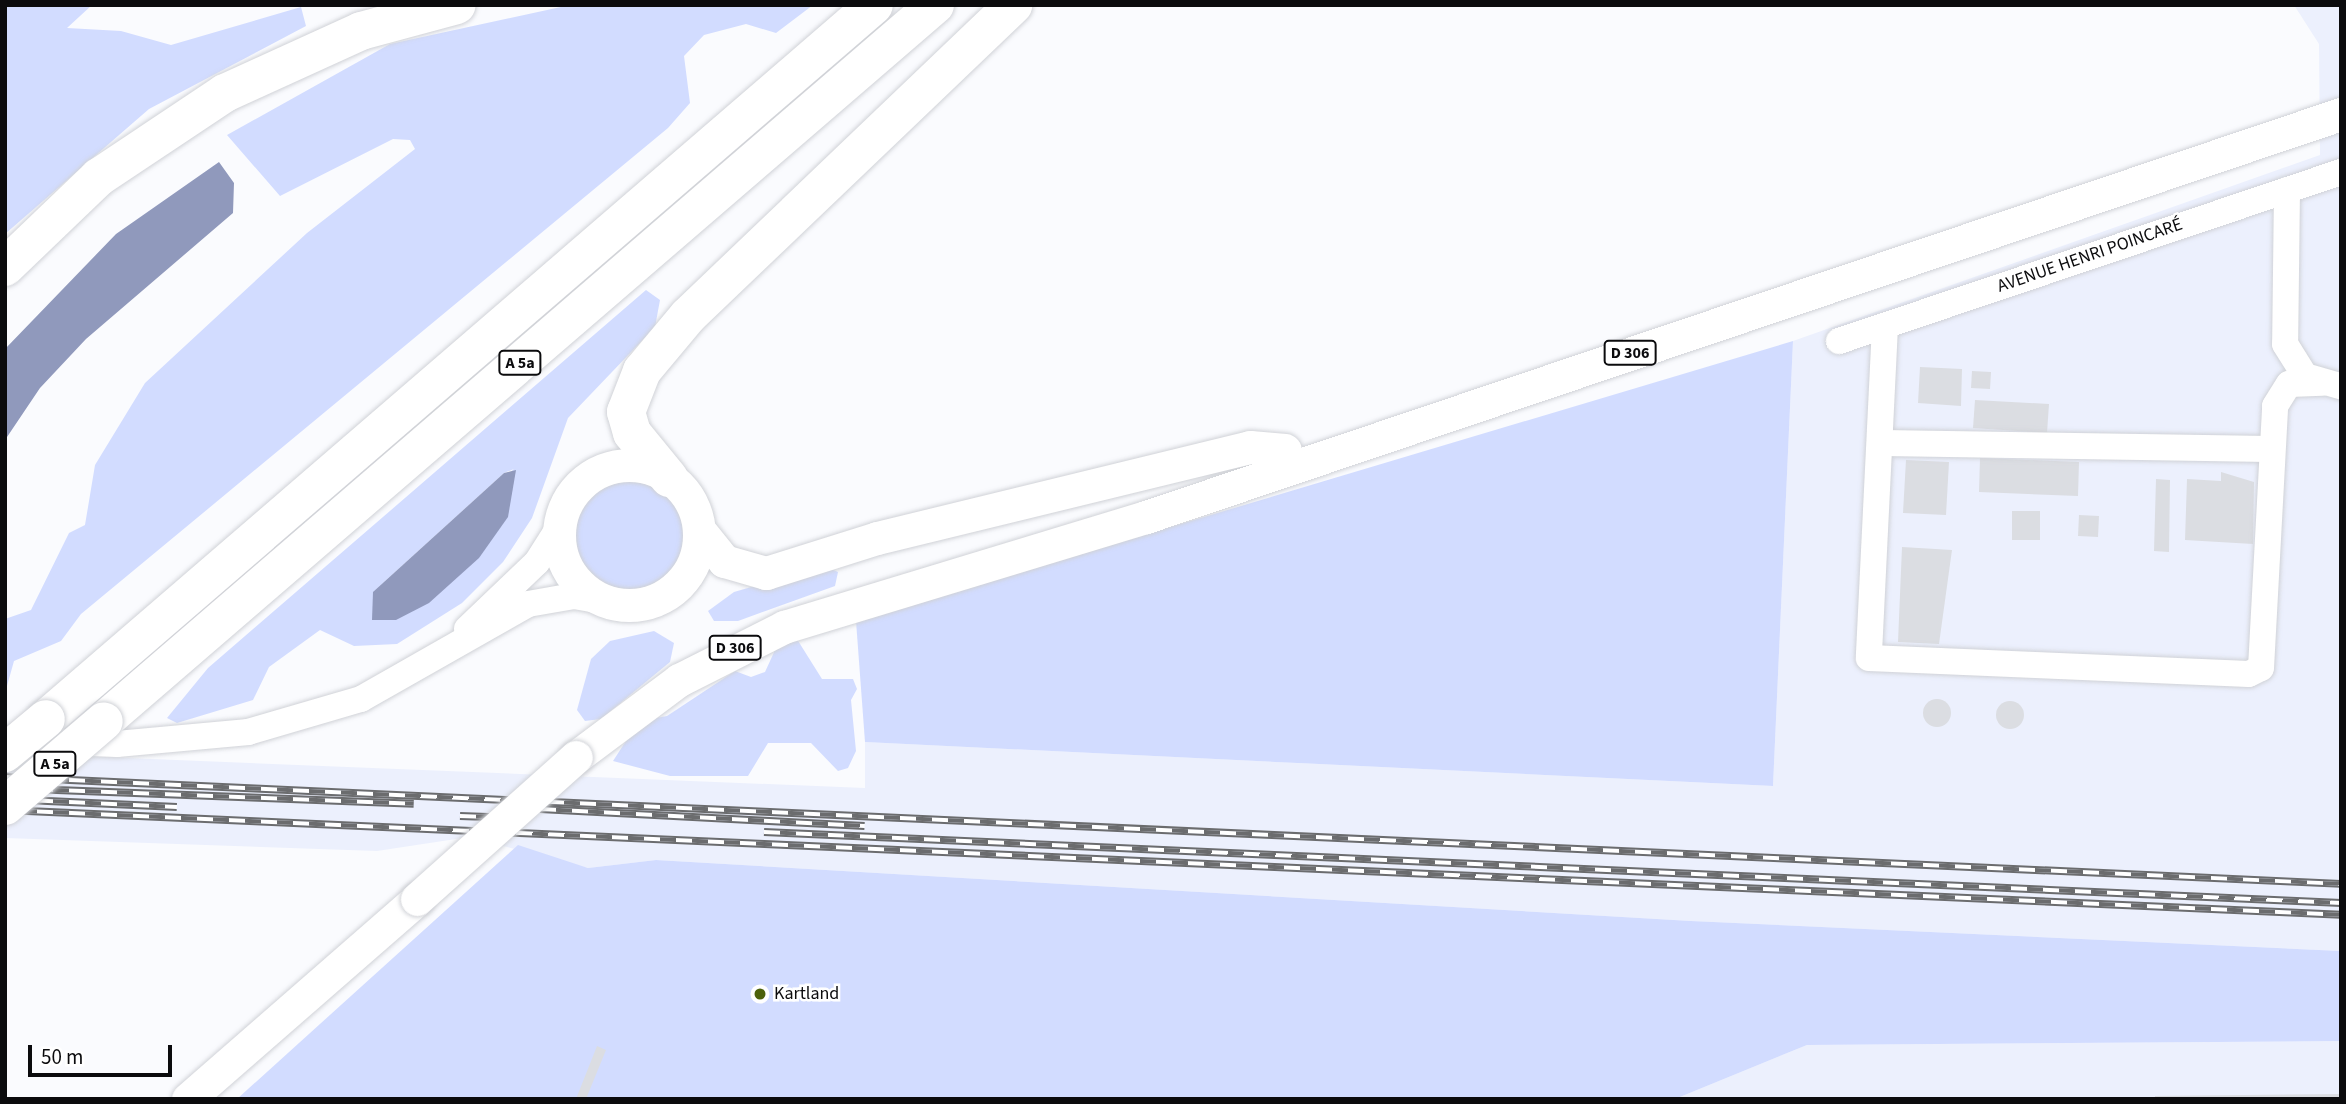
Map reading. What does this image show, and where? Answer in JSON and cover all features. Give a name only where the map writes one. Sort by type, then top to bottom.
[{"type":"highway","points":[[5,267],[99,177],[225,93],[360,31],[457,5]]},
{"type":"highway","name":"A 5a","points":[[5,753],[874,5]]},
{"type":"highway","name":"A 5a","points":[[5,806],[935,5]]},
{"type":"highway","points":[[669,478],[632,433],[626,412],[642,371],[688,316],[1013,5]]},
{"type":"main road","name":"D 306","points":[[918,586],[947,569],[1285,450],[2341,97]]},
{"type":"main road","name":"D 306","points":[[188,1099],[576,757],[669,687],[735,648],[918,586],[1146,517],[2341,114]]},
{"type":"main road","points":[[699,530],[724,561],[766,573],[877,538],[1250,447],[1285,450]]},
{"type":"main road","points":[[629,465],[669,478],[694,508],[699,530],[698,554],[671,593],[626,606],[585,592],[569,574],[559,527],[567,500],[606,468],[629,465]]},
{"type":"street","name":"AVENUE HENRI POINCARÉ","points":[[1839,341],[2341,172]]},
{"type":"street","points":[[2287,190],[2285,344],[2292,362],[2332,385]]},
{"type":"street","points":[[1885,326],[1869,658],[2249,674],[2261,668],[2265,655],[2272,449],[2278,395],[2302,380],[2332,385]]},
{"type":"street","points":[[1880,443],[2272,449]]},
{"type":"street","points":[[435,659],[537,562],[559,527]]},
{"type":"street","points":[[5,739],[117,744],[248,732],[361,699],[528,604],[574,596],[609,602]]},
{"type":"shaded area","points":[[5,5],[92,5],[67,28],[121,31],[171,45],[301,7],[306,26],[149,109],[5,234]]},
{"type":"shaded area","points":[[570,5],[813,5],[776,33],[746,24],[704,35],[684,56],[690,103],[668,128],[81,614],[61,641],[14,661],[5,693],[5,619],[31,610],[69,533],[85,525],[95,465],[145,383],[307,233],[415,149],[410,140],[393,139],[280,196],[227,135],[390,44]]},
{"type":"shaded area","points":[[2294,5],[2341,5],[2341,951],[1691,921],[656,860],[588,868],[469,837],[377,851],[5,838],[5,753],[865,788],[865,742],[1773,786],[1793,341],[2320,155],[2319,44]]},
{"type":"shaded area","points":[[219,162],[234,183],[233,213],[86,339],[40,388],[5,440],[5,349],[116,234]]},
{"type":"shaded area","points":[[646,290],[660,300],[655,327],[568,418],[532,518],[503,562],[462,603],[397,644],[354,646],[320,630],[269,667],[253,700],[177,723],[167,718],[208,668]],"holes":[[[514,469],[373,592],[504,473]]]},
{"type":"shaded area","points":[[1793,341],[1773,786],[865,742],[856,621]]},
{"type":"shaded area","points":[[516,470],[508,517],[479,558],[429,603],[396,620],[372,620],[373,592],[504,473]]},
{"type":"shaded area","points":[[629,481],[650,486],[668,498],[680,516],[685,537],[680,558],[668,576],[650,588],[629,593],[608,588],[590,576],[578,558],[573,537],[578,516],[590,498],[608,486]]},
{"type":"shaded area","points":[[824,566],[838,572],[835,586],[738,621],[714,621],[708,611],[734,592]]},
{"type":"shaded area","points":[[654,631],[674,643],[670,662],[601,719],[585,721],[577,710],[591,659],[610,641]]},
{"type":"shaded area","points":[[795,636],[822,679],[853,679],[857,689],[851,700],[856,751],[848,768],[838,771],[811,743],[768,743],[748,776],[670,776],[613,761],[639,721],[667,716],[735,671],[751,677],[765,672],[781,637]]},
{"type":"shaded area","points":[[518,845],[588,868],[656,860],[1691,921],[2341,951],[2341,1041],[1807,1045],[1675,1099],[237,1099]]},
{"type":"shaded area","points":[[2341,1041],[2341,1099],[1675,1099],[1807,1045]]},
{"type":"building","points":[[1920,367],[1962,369],[1961,406],[1918,403]]},
{"type":"building","points":[[1972,371],[1991,372],[1990,389],[1971,388]]},
{"type":"building","points":[[1975,400],[2049,404],[2047,433],[1973,428]]},
{"type":"building","points":[[1980,458],[2079,462],[2078,496],[1979,492]]},
{"type":"building","points":[[1906,460],[1949,462],[1946,515],[1903,513]]},
{"type":"building","points":[[2221,472],[2254,482],[2253,544],[2185,540],[2187,479],[2221,481]]},
{"type":"building","points":[[2156,479],[2170,480],[2169,552],[2154,551]]},
{"type":"building","points":[[2012,511],[2040,511],[2040,540],[2012,540]]},
{"type":"building","points":[[2079,515],[2099,516],[2098,537],[2078,536]]},
{"type":"building","points":[[1902,547],[1952,550],[1939,644],[1898,642]]},
{"type":"building","points":[[1937,699],[1947,703],[1951,713],[1947,723],[1937,727],[1927,723],[1923,713],[1927,703]]},
{"type":"building","points":[[2010,701],[2020,705],[2024,715],[2020,725],[2010,729],[2000,725],[1996,715],[2000,705]]},
{"type":"building","points":[[597,1046],[606,1050],[586,1099],[576,1099]]},
{"type":"building","points":[[2341,1094],[2341,1099],[2155,1099],[2155,1096]]},
{"type":"railway","points":[[5,777],[2341,884]]},
{"type":"railway","points":[[5,788],[414,804]]},
{"type":"railway","points":[[5,799],[177,807]]},
{"type":"railway","points":[[540,809],[865,826]]},
{"type":"railway","points":[[5,810],[2341,915]]},
{"type":"railway","points":[[460,816],[516,818]]},
{"type":"railway","points":[[764,832],[2341,903]]},
{"type":"place","name":"Kartland","points":[[760,994]]}]
